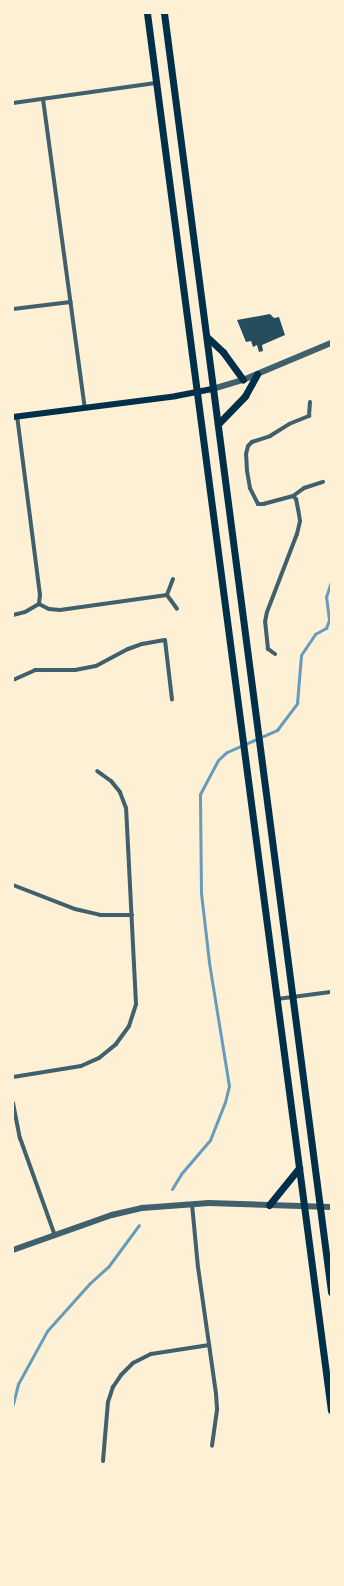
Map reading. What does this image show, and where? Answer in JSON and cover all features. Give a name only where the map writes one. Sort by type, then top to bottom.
[{"type":"main road","points":[[147,13],[331,1410]]},
{"type":"main road","points":[[164,13],[331,1292]]},
{"type":"main road","points":[[206,337],[223,352],[243,380]]},
{"type":"main road","points":[[218,424],[245,396],[257,374]]},
{"type":"main road","points":[[15,417],[213,389]]},
{"type":"main road","points":[[269,1205],[299,1168]]},
{"type":"street","points":[[13,103],[156,83]]},
{"type":"street","points":[[43,99],[85,408]]},
{"type":"street","points":[[13,309],[70,302]]},
{"type":"street","points":[[213,389],[243,380],[331,343]]},
{"type":"street","points":[[310,402],[309,416],[290,424],[270,436],[252,442],[248,446],[246,454],[246,471],[250,488],[258,504],[264,504],[293,496],[304,488],[323,482]]},
{"type":"street","points":[[15,417],[40,595],[39,604]]},
{"type":"street","points":[[275,654],[268,649],[265,622],[267,612],[298,534],[300,521],[296,499],[293,496]]},
{"type":"street","points":[[167,595],[173,579]]},
{"type":"street","points":[[39,604],[49,609],[60,610],[167,595]]},
{"type":"street","points":[[167,595],[177,609]]},
{"type":"street","points":[[13,616],[26,612],[39,604]]},
{"type":"street","points":[[13,680],[36,670],[75,670],[96,666],[128,649],[142,644],[165,640],[172,700]]},
{"type":"street","points":[[13,1077],[81,1066],[99,1058],[121,1038],[129,1026],[136,1004],[126,808],[120,792],[111,781],[97,771]]},
{"type":"street","points":[[13,885],[75,909],[100,915],[132,915]]},
{"type":"street","points":[[277,999],[331,992]]},
{"type":"street","points":[[13,1103],[20,1138],[55,1236]]},
{"type":"street","points":[[13,1250],[128,1211],[192,1204],[331,1207]]},
{"type":"street","points":[[192,1204],[198,1267],[216,1394],[217,1410],[212,1446]]},
{"type":"street","points":[[103,1460],[108,1402],[113,1387],[121,1375],[133,1363],[151,1354],[209,1345]]},
{"type":"building","points":[[270,314],[274,318],[279,317],[285,335],[262,345],[263,351],[259,352],[257,345],[253,347],[251,341],[246,342],[237,320]]},
{"type":"waterway","points":[[172,1189],[181,1174],[210,1140],[225,1102],[229,1086],[209,962],[201,893],[200,794],[218,760],[227,752],[277,730],[297,703],[301,655],[315,634],[326,628],[329,620],[326,597],[331,582]]},
{"type":"waterway","points":[[13,1404],[18,1384],[47,1331],[90,1283],[108,1267],[139,1225]]}]
